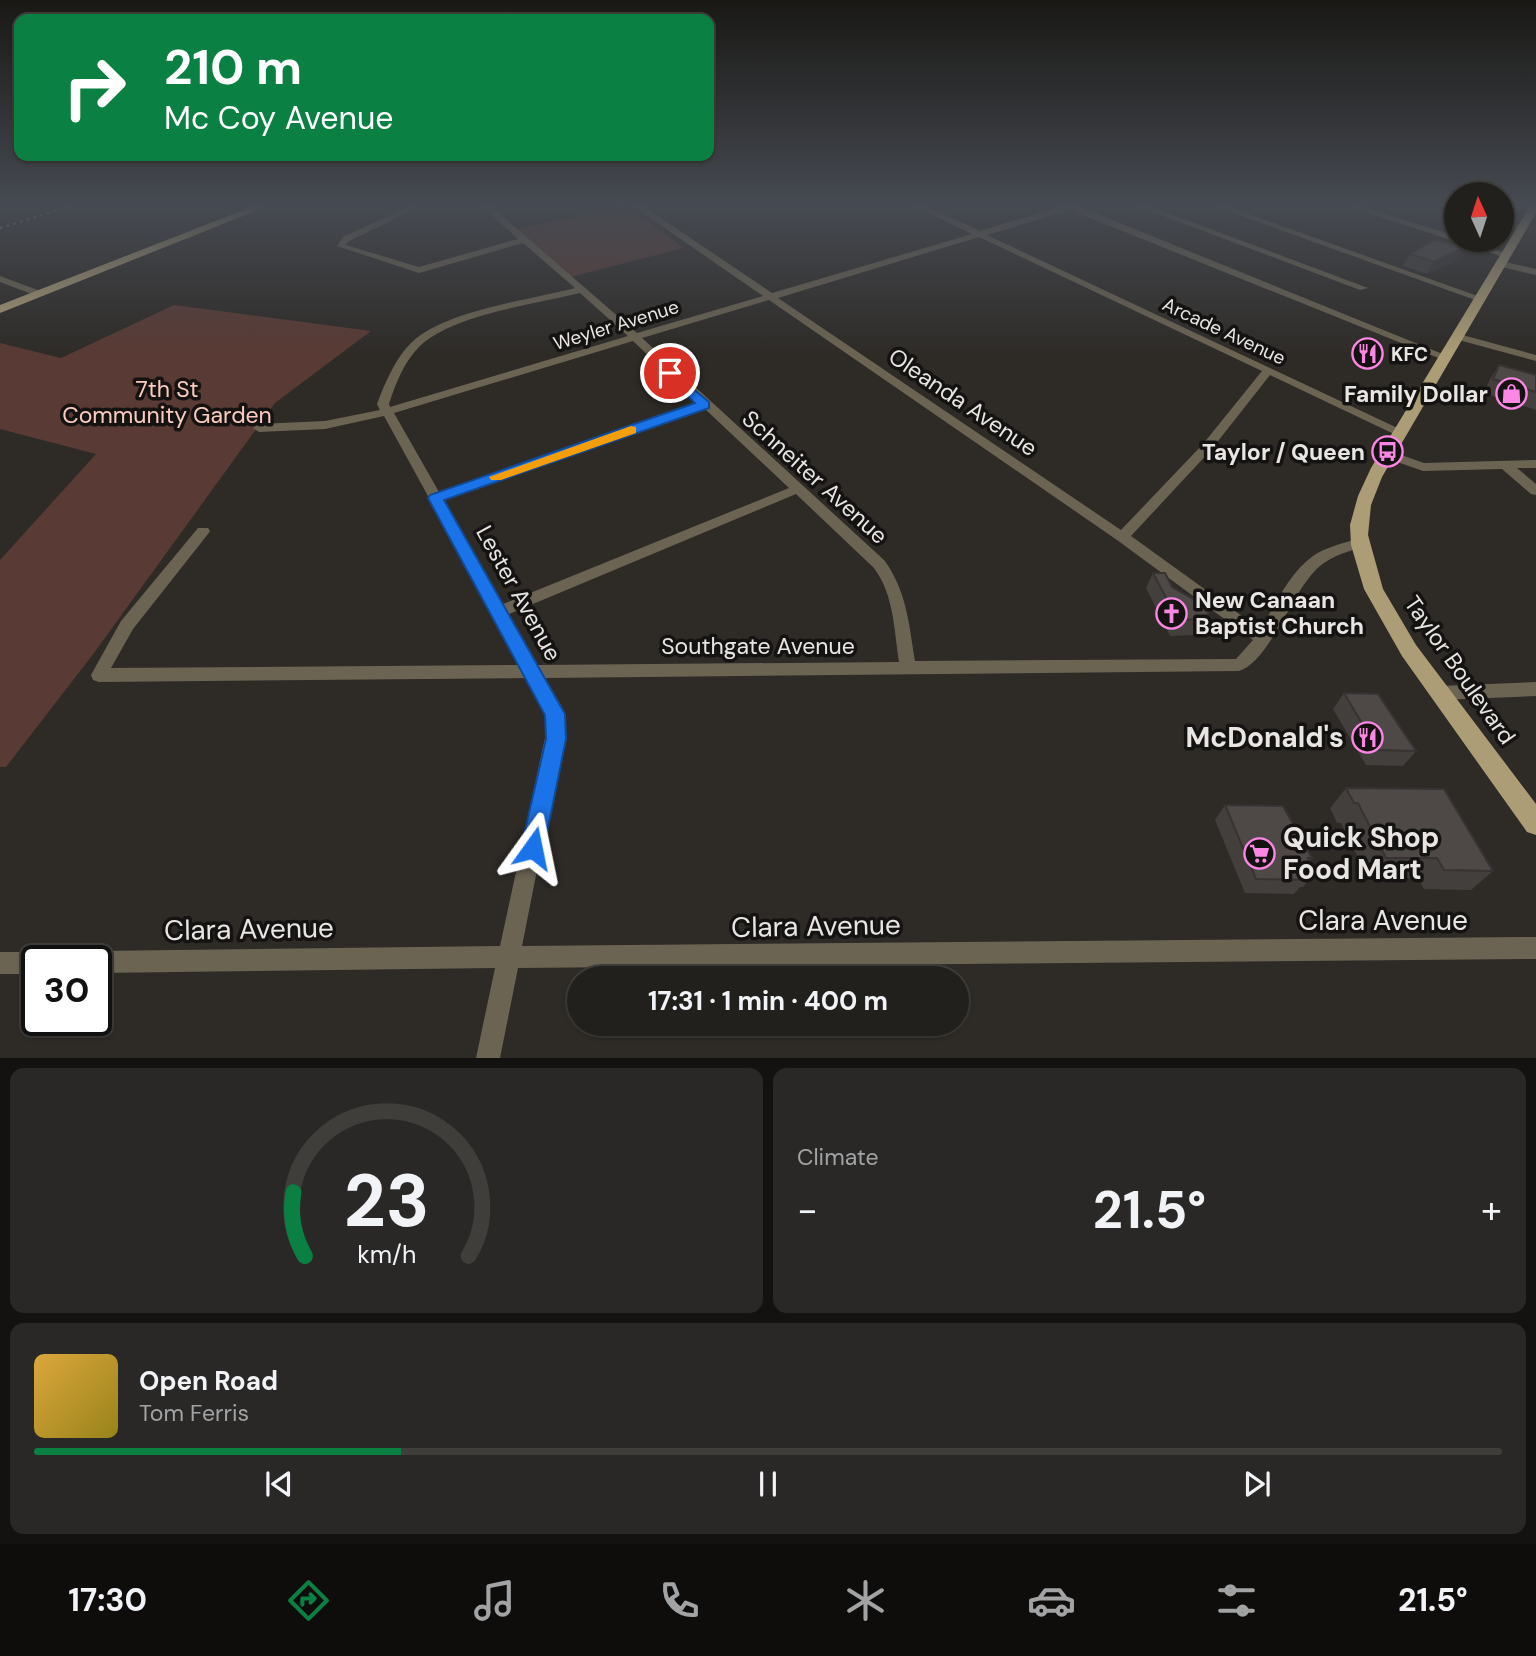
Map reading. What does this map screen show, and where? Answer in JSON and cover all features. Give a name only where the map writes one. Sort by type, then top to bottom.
[{"type":"main road","points":[[0,309],[138,255]]},
{"type":"main road","name":"Taylor Boulevard","points":[[1506,255],[1387,454],[1363,504],[1360,542],[1367,571],[1398,634],[1536,824]]},
{"type":"street","points":[[371,255],[419,270],[470,255]]},
{"type":"street","name":"Schneiter Avenue","points":[[541,255],[888,575],[895,592],[908,668]]},
{"type":"street","name":"Oleanda Avenue","points":[[710,255],[1122,537],[1261,638]]},
{"type":"street","name":"Weyler Avenue","points":[[260,428],[325,425],[386,412],[908,255]]},
{"type":"street","name":"Arcade Avenue","points":[[1024,255],[1400,432]]},
{"type":"street","points":[[1191,255],[1445,357]]},
{"type":"street","points":[[1275,255],[1363,288]]},
{"type":"street","points":[[1358,255],[1481,299]]},
{"type":"street","points":[[1495,255],[1536,272]]},
{"type":"street","points":[[0,279],[40,294]]},
{"type":"street","points":[[386,412],[383,404],[392,384],[411,350],[425,337],[465,320],[580,290]]},
{"type":"street","points":[[1458,337],[1536,358]]},
{"type":"street","points":[[1122,537],[1207,447],[1268,371]]},
{"type":"street","points":[[436,498],[704,405]]},
{"type":"street","name":"Lester Avenue","points":[[386,412],[552,705],[557,732],[488,1058]]},
{"type":"street","points":[[1387,454],[1423,467],[1536,464]]},
{"type":"street","points":[[1505,465],[1536,491]]},
{"type":"street","points":[[500,611],[797,489]]},
{"type":"street","name":"Southgate Avenue","points":[[203,531],[127,625],[99,675],[1239,665],[1248,659],[1314,562],[1360,542]]},
{"type":"street","points":[[1440,693],[1536,689]]},
{"type":"street","name":"Clara Avenue","points":[[112,962],[1536,948]]},
{"type":"street","points":[[0,963],[21,963]]},
{"type":"green space","points":[[546,255],[655,255],[570,277]]},
{"type":"green space","name":"7th St Community Garden","points":[[174,305],[371,331],[275,403],[94,653],[6,767],[0,767],[0,560],[96,454],[0,429],[0,343],[61,358]]},
{"type":"building","points":[[1414,255],[1448,255],[1434,262]]},
{"type":"building","points":[[1499,365],[1536,375],[1536,392],[1493,379]]},
{"type":"building","points":[[1153,573],[1165,573],[1172,587],[1211,609],[1204,619],[1178,620]]},
{"type":"building","points":[[1344,693],[1378,694],[1416,751],[1378,750]]},
{"type":"building","points":[[1346,788],[1444,789],[1493,871],[1444,870],[1437,858],[1386,858],[1358,803],[1354,803]]},
{"type":"building","points":[[1225,805],[1283,806],[1312,858],[1308,858],[1315,873],[1302,872],[1306,880],[1256,879]]},
{"type":"slow traffic","points":[[496,477],[631,430]]},
{"type":"place","name":"KFC","points":[[1368,354]]},
{"type":"place","name":"Family Dollar","points":[[1511,394]]},
{"type":"place","name":"Taylor / Queen","points":[[1388,452]]},
{"type":"place","name":"New Canaan Baptist Church","points":[[1172,613]]},
{"type":"place","name":"McDonald's","points":[[1367,737]]},
{"type":"place","name":"Quick Shop Food Mart","points":[[1260,853]]},
{"type":"route","points":[[533,848],[556,739],[555,714],[436,498],[704,405],[670,373]]}]
